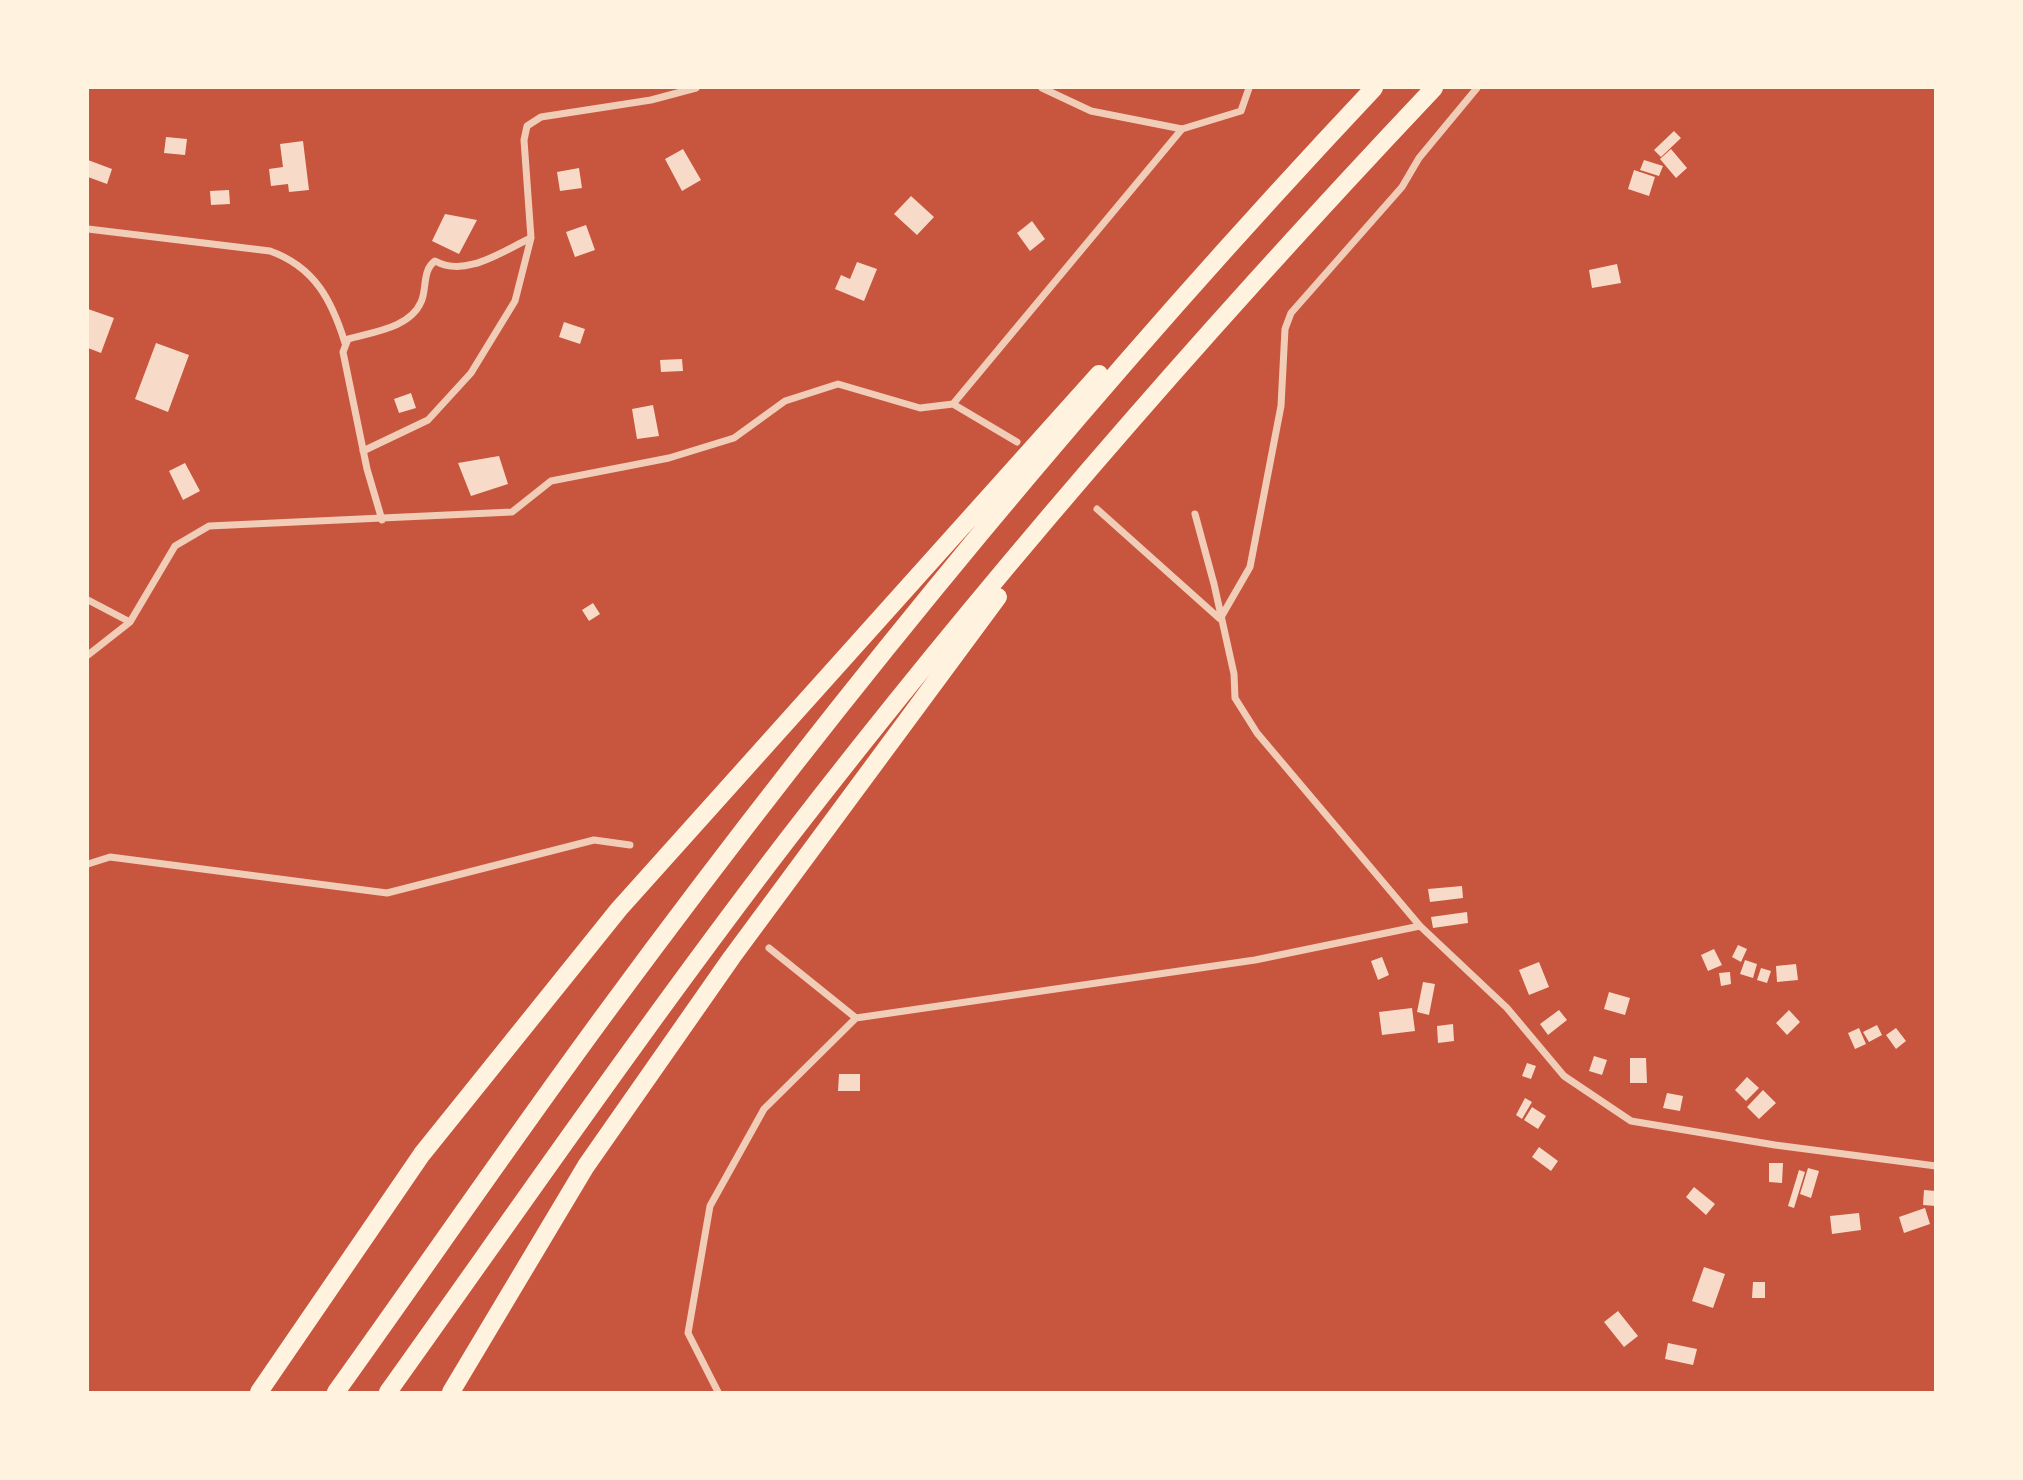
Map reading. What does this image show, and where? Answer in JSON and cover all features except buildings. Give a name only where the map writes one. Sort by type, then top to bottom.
[{"type":"highway","points":[[259,1392],[422,1154],[619,909],[1056,419],[1374,88]]},
{"type":"highway","points":[[388,1392],[642,1033],[788,839],[1108,446],[1310,219],[1434,88]]},
{"type":"highway","points":[[336,1392],[607,1011],[755,815],[985,527],[1274,193]]},
{"type":"highway","points":[[451,1392],[586,1166],[733,957],[1108,446]]},
{"type":"street","points":[[363,451],[428,419],[471,373],[515,301],[531,238],[524,141],[527,126],[541,117],[651,100],[696,88]]},
{"type":"street","points":[[1042,88],[1091,111],[1182,129],[1241,111],[1249,88]]},
{"type":"street","points":[[1220,620],[1250,566],[1253,554],[1281,406],[1285,329],[1291,313],[1402,187],[1419,158],[1477,88]]},
{"type":"street","points":[[953,404],[1182,129]]},
{"type":"street","points":[[88,229],[270,251],[284,256],[311,275],[323,290],[345,343]]},
{"type":"street","points":[[382,520],[363,451],[343,352],[345,343],[348,339],[400,324],[421,305],[427,273],[435,261],[446,267],[462,268],[531,238]]},
{"type":"street","points":[[88,655],[130,622],[175,546],[209,526],[512,512],[551,481],[669,458],[734,438],[785,401],[838,384],[920,408],[953,404],[1017,442]]},
{"type":"street","points":[[1097,509],[1220,620]]},
{"type":"street","points":[[1195,514],[1234,674],[1235,698],[1257,733],[1420,926],[1507,1008],[1564,1076],[1631,1121],[1776,1145],[1936,1166]]},
{"type":"street","points":[[88,600],[130,622]]},
{"type":"street","points":[[88,864],[110,857],[387,893],[594,840],[630,845]]},
{"type":"street","points":[[719,1392],[688,1334],[710,1206],[764,1109],[856,1018],[1255,960],[1420,926]]},
{"type":"street","points":[[769,948],[856,1018]]}]
